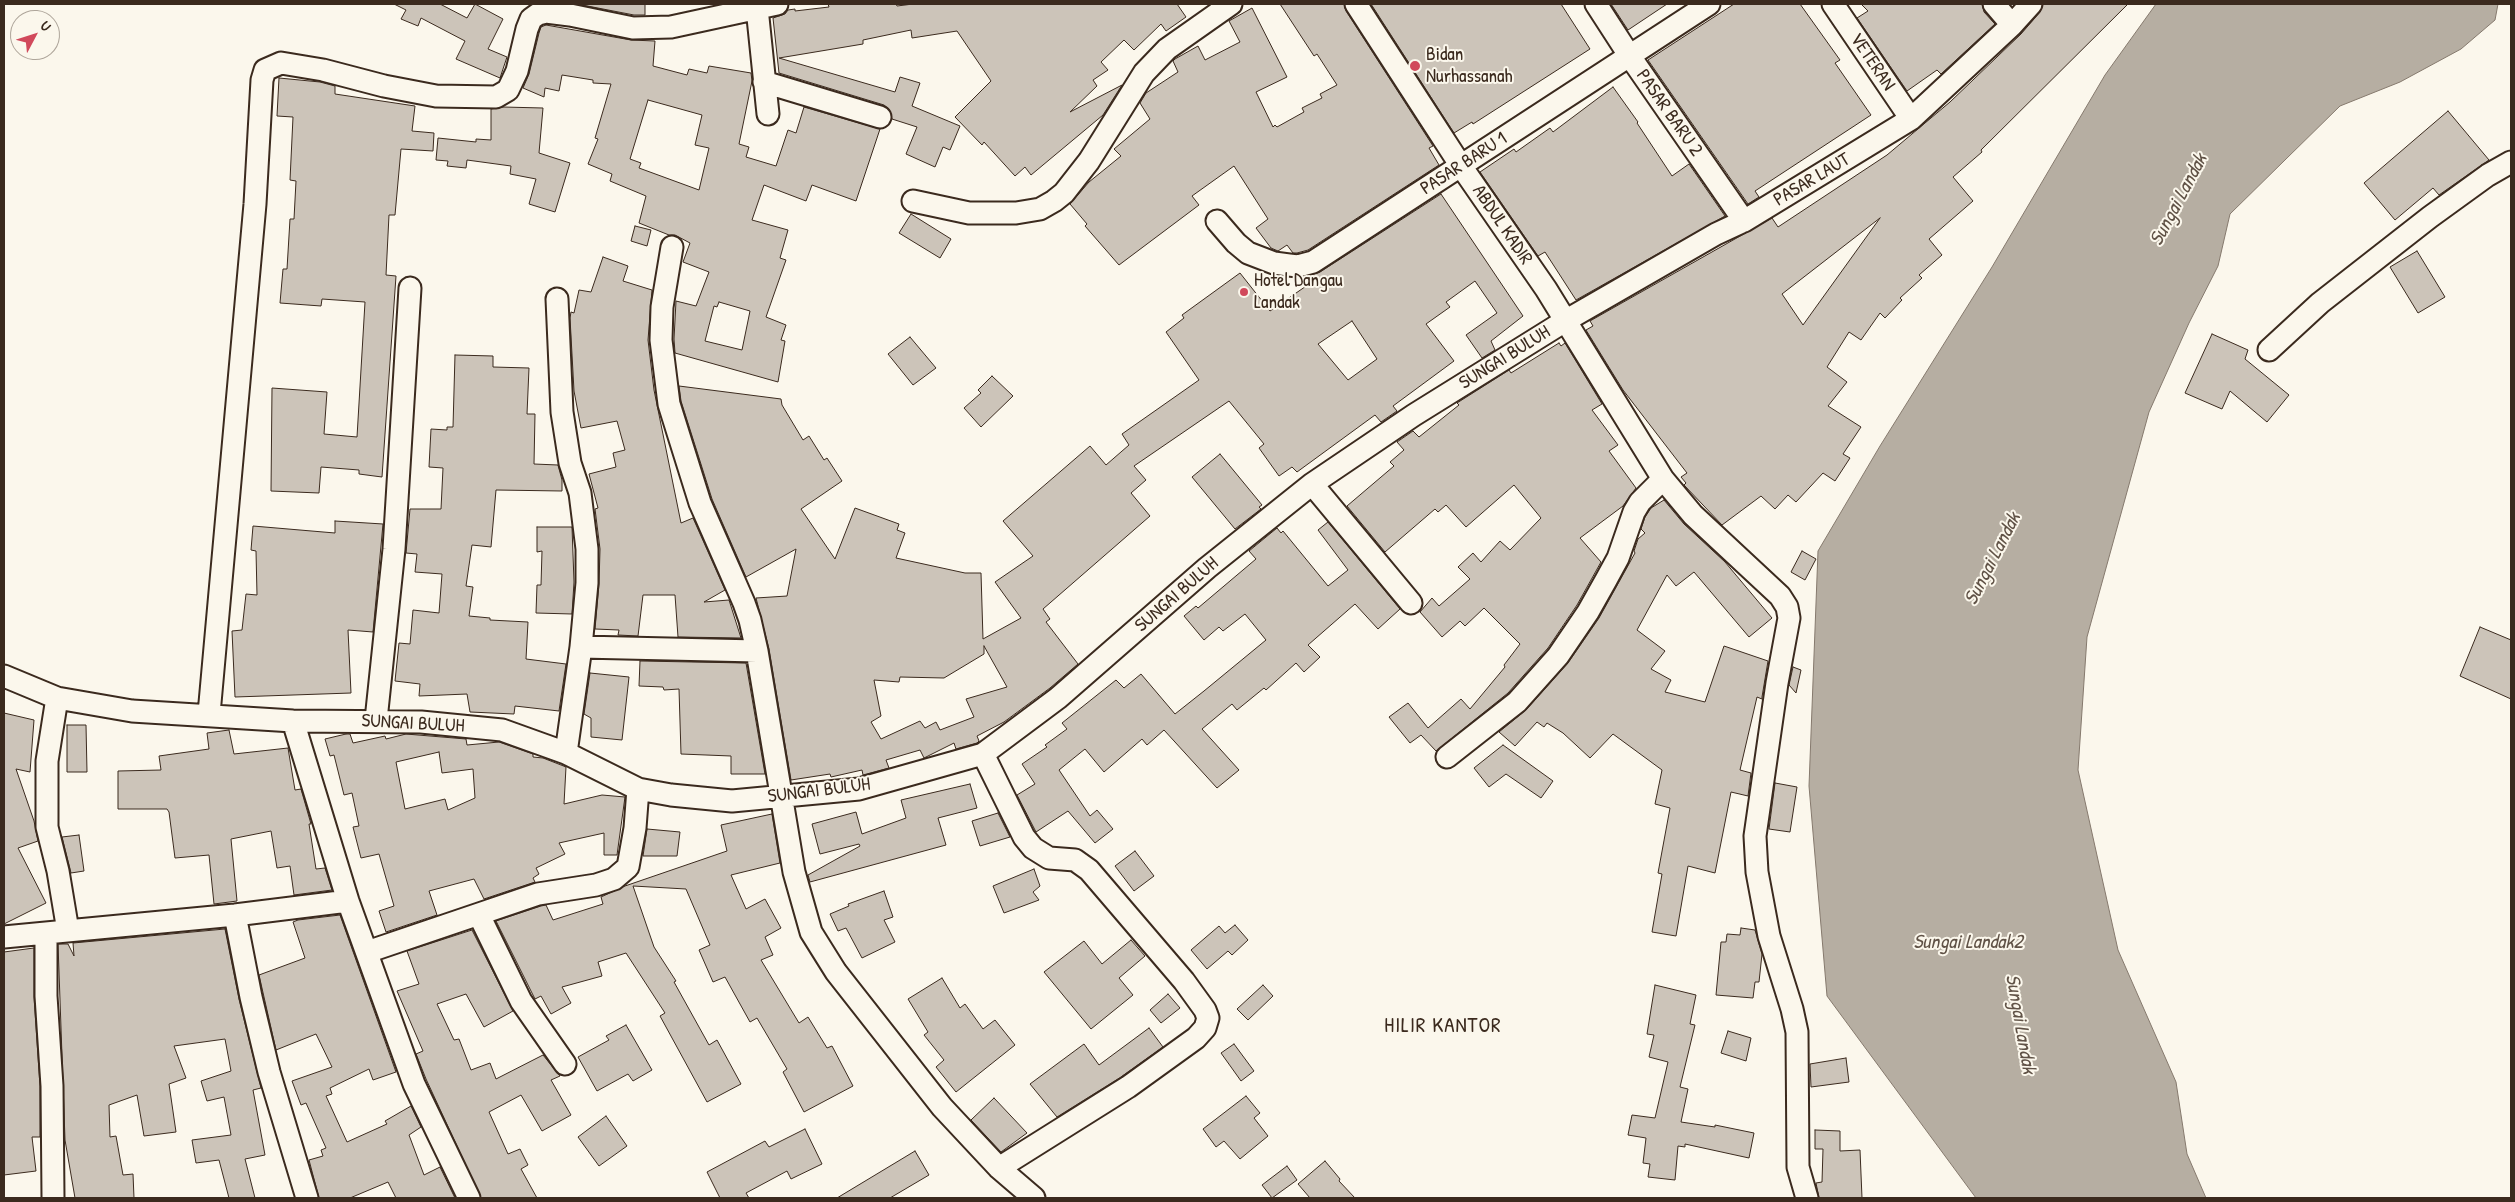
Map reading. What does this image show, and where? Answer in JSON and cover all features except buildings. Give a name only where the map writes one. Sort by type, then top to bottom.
[{"type":"street","points":[[913,201],[969,213],[1016,213],[1040,209],[1054,202],[1064,193],[1089,161],[1144,74],[1167,49],[1231,4]]},
{"type":"street","name":"ABDUL KADIR","points":[[1356,4],[1461,166],[1565,320],[1663,479],[1693,515],[1780,596],[1787,607],[1789,618],[1777,683],[1755,836],[1757,872],[1769,936],[1792,1009],[1797,1032],[1798,1166],[1807,1198]]},
{"type":"street","name":"PASAR BARU 2","points":[[1596,4],[1628,55],[1744,221]]},
{"type":"street","name":"PASAR BARU 1","points":[[1217,221],[1236,243],[1248,253],[1274,263],[1298,266],[1313,262],[1709,4]]},
{"type":"street","name":"VETERAN","points":[[1833,4],[1911,119]]},
{"type":"street","points":[[1994,4],[2012,25]]},
{"type":"street","name":"PASAR LAUT","points":[[1565,320],[1716,234],[1744,221],[1911,119],[2012,25],[2031,4]]},
{"type":"street","points":[[209,714],[255,204],[262,80],[265,70],[281,63],[323,70],[384,86],[436,96],[496,98],[508,90],[517,71],[527,29],[531,19],[538,14],[546,12],[633,28],[671,27],[767,6],[764,82],[768,114]]},
{"type":"street","points":[[764,82],[880,117]]},
{"type":"street","points":[[2269,350],[2320,303],[2430,217],[2488,175],[2511,162]]},
{"type":"street","points":[[672,247],[662,307],[661,340],[670,404],[700,503],[744,603],[757,651],[794,872],[804,913],[824,954],[942,1107],[999,1168],[1034,1198]]},
{"type":"street","points":[[376,720],[394,549],[410,288]]},
{"type":"street","points":[[557,299],[562,412],[570,462],[580,493],[585,525],[587,583],[581,647],[566,753]]},
{"type":"street","name":"SUNGAI BULUH","points":[[4,676],[57,698],[132,711],[209,714],[293,721],[376,720],[421,722],[502,730],[566,753],[638,789],[671,795],[732,801],[859,789],[983,754],[1058,698],[1208,568],[1312,484],[1414,415],[1565,320]]},
{"type":"street","points":[[1447,757],[1517,702],[1558,656],[1588,612],[1618,558],[1634,512],[1663,479]]},
{"type":"street","points":[[1312,484],[1410,603]]},
{"type":"street","points":[[581,647],[757,651]]},
{"type":"street","points":[[57,698],[47,762],[46,827],[58,871],[68,931]]},
{"type":"street","points":[[293,721],[348,902],[414,1084],[469,1198]]},
{"type":"street","points":[[983,754],[1029,842],[1044,856],[1075,860],[1089,870],[1184,981],[1205,1010],[1208,1018],[1205,1028],[1196,1038],[1128,1088],[999,1168]]},
{"type":"street","points":[[366,952],[538,894],[596,885],[614,879],[628,867],[636,828],[638,789]]},
{"type":"street","points":[[4,937],[235,916],[348,902]]},
{"type":"street","points":[[479,915],[521,1001],[565,1064]]},
{"type":"street","points":[[235,916],[251,997],[269,1072],[307,1198]]},
{"type":"street","points":[[46,934],[53,1197]]},
{"type":"water","name":"Sungai Landak2","points":[[2156,4],[2498,4],[2495,20],[2461,49],[2400,82],[2340,106],[2230,214],[2218,266],[2189,323],[2149,412],[2087,637],[2078,770],[2118,950],[2176,1082],[2187,1154],[2206,1198],[1976,1198],[1827,996],[1809,786],[1818,551],[1880,446],[1992,267],[2105,75]]},
{"type":"place","name":"Bidan Nurhassanah","points":[[1415,66]]},
{"type":"place","name":"Hotel Dangau Landak","points":[[1244,292]]},
{"type":"district","name":"HILIR KANTOR","points":[[1443,1026]]},
{"type":"water label","name":"Sungai Landak","points":[[2179,200]]},
{"type":"water label","name":"Sungai Landak","points":[[1993,559]]},
{"type":"water label","name":"Sungai Landak","points":[[2020,1024]]}]
